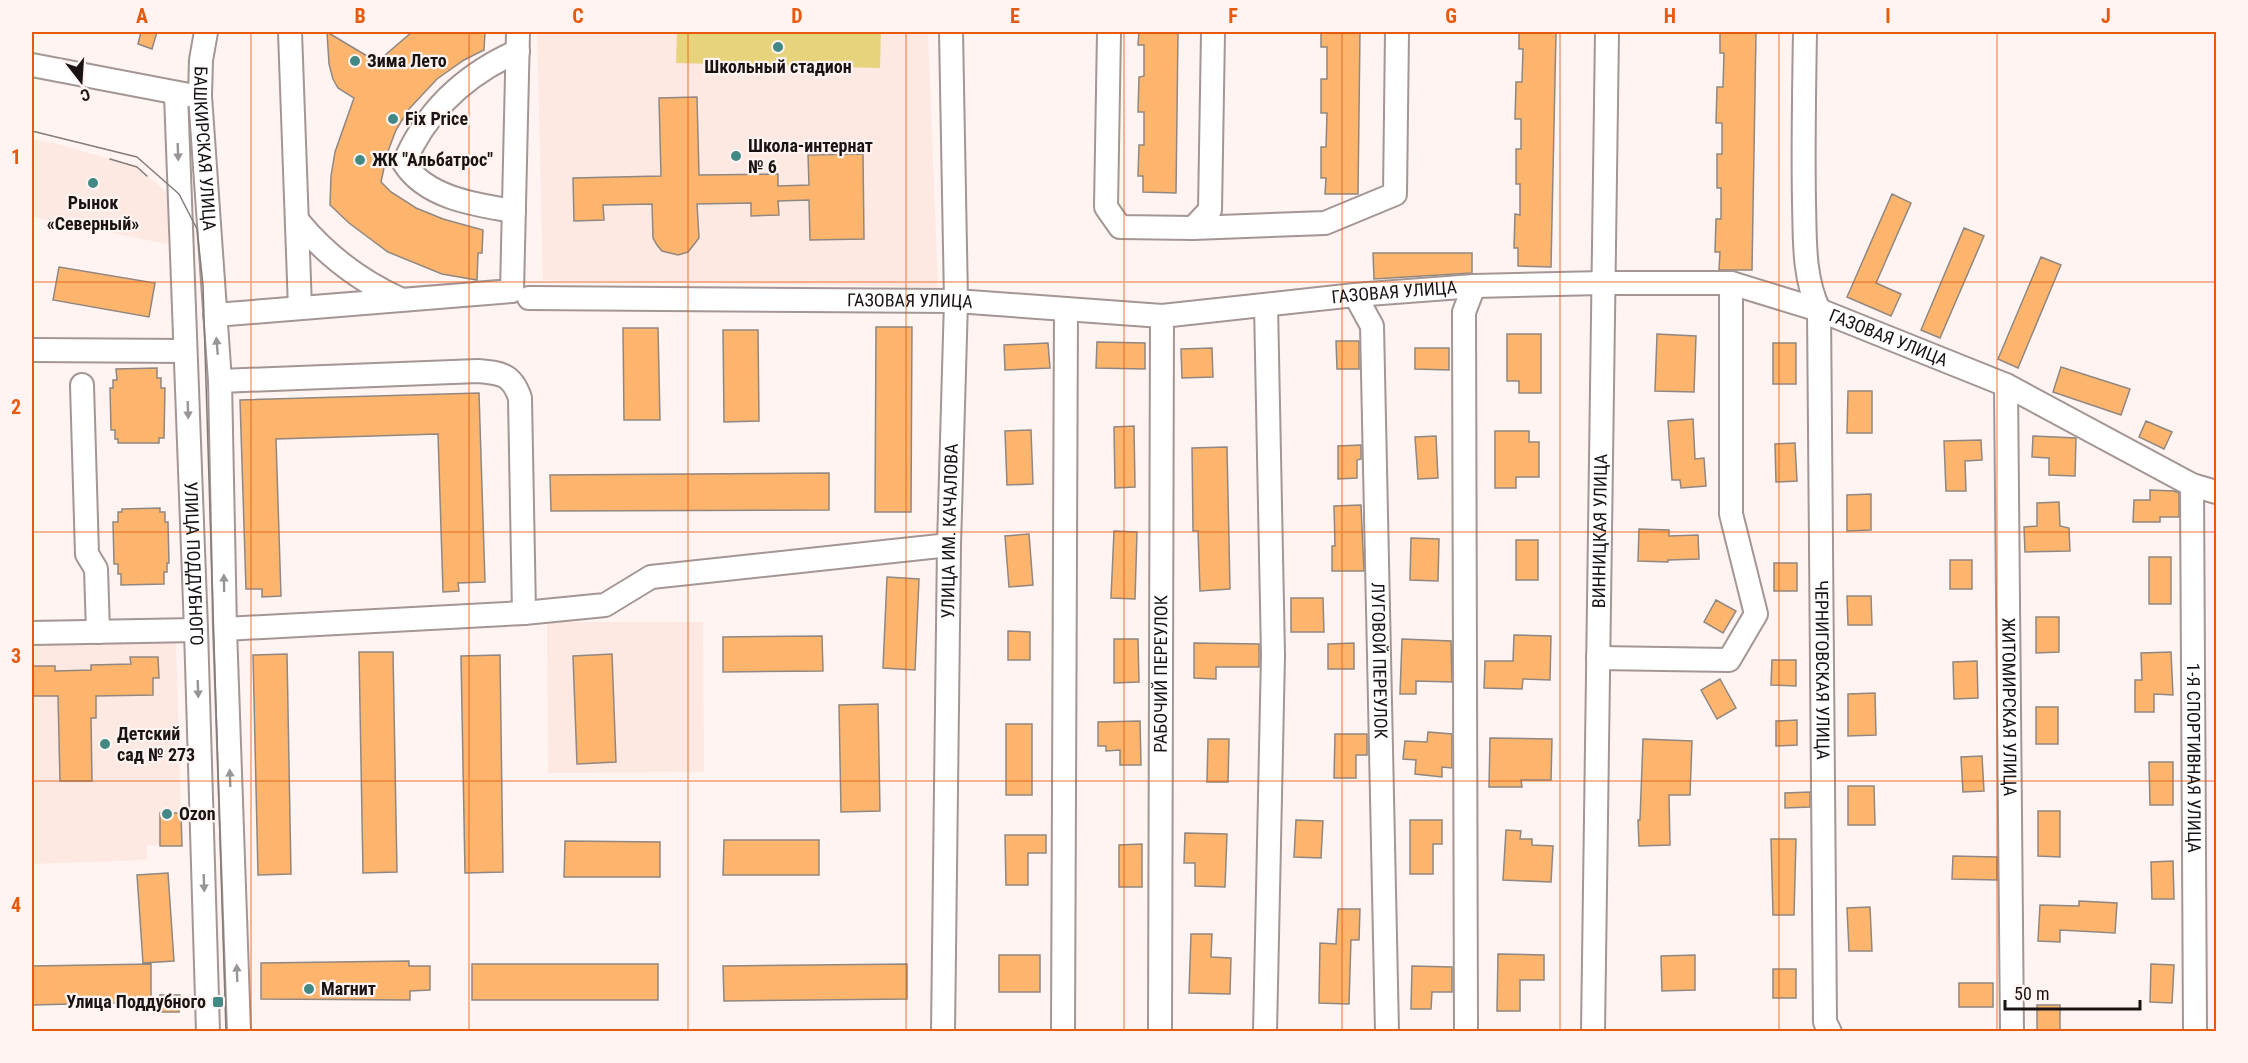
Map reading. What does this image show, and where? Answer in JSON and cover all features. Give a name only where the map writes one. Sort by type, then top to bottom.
[{"type":"street","name":"БАШКИРСКАЯ УЛИЦА","points":[[206,32],[201,60],[200,96],[211,266]]},
{"type":"street","points":[[290,32],[300,308]]},
{"type":"street","name":"УЛИЦА ИМ. КАЧАЛОВА","points":[[943,1032],[949,546],[956,301],[951,32]]},
{"type":"street","points":[[1109,32],[1106,207],[1120,227],[1193,228],[1325,223],[1395,194],[1397,32]]},
{"type":"street","points":[[1193,228],[1210,210],[1213,32]]},
{"type":"street","name":"ВИННИЦКАЯ УЛИЦА","points":[[1593,1032],[1607,32]]},
{"type":"street","name":"ЧЕРНИГОВСКАЯ УЛИЦА","points":[[1805,32],[1803,146],[1805,226],[1810,292],[1819,310],[1825,1022],[1830,1032]]},
{"type":"street","points":[[514,211],[487,207],[449,196],[424,183],[410,172],[404,163],[413,141],[440,105],[518,41]]},
{"type":"street","points":[[215,315],[512,291],[518,41]]},
{"type":"street","points":[[32,65],[176,94],[200,96]]},
{"type":"street","name":"УЛИЦА ПОДДУБНОГО","points":[[176,94],[208,1032]]},
{"type":"street","points":[[298,221],[323,248],[343,265],[369,283],[399,299]]},
{"type":"street","name":"УЛИЦА ПОДДУБНОГО","points":[[211,266],[220,381],[225,629],[239,1032]]},
{"type":"street","points":[[1599,658],[1729,660],[1756,614],[1731,514],[1731,283]]},
{"type":"street","name":"ГАЗОВАЯ УЛИЦА","points":[[530,298],[956,301],[1162,316],[1355,295],[1474,286],[1731,283],[1819,310],[2006,385],[2192,485],[2217,492]]},
{"type":"street","points":[[1466,1032],[1464,312],[1474,286]]},
{"type":"street","name":"ЛУГОВОЙ ПЕРЕУЛОК","points":[[1355,295],[1372,326],[1387,1032]]},
{"type":"street","points":[[1265,1032],[1273,655],[1266,305]]},
{"type":"street","points":[[1063,1032],[1066,309]]},
{"type":"street","name":"РАБОЧИЙ ПЕРЕУЛОК","points":[[1160,1032],[1162,316]]},
{"type":"street","points":[[32,350],[185,351]]},
{"type":"street","points":[[220,381],[478,371],[504,375],[512,381],[520,398],[524,613]]},
{"type":"street","points":[[82,385],[87,554],[96,569],[98,632]]},
{"type":"street","name":"ЖИТОМИРСКАЯ УЛИЦА","points":[[2006,385],[2012,1032]]},
{"type":"street","name":"1-Я СПОРТИВНАЯ УЛИЦА","points":[[2192,485],[2195,1032]]},
{"type":"street","points":[[225,629],[524,613],[605,605],[651,577],[949,546]]},
{"type":"street","points":[[32,633],[196,630]]},
{"type":"shaded area","name":"Школа-интернат № 6","points":[[537,32],[928,32],[938,287],[543,280]]},
{"type":"shaded area","name":"Школьный стадион","points":[[677,32],[881,32],[880,68],[676,63]]},
{"type":"shaded area","name":"Рынок «Северный»","points":[[32,139],[58,144],[137,167],[173,198],[167,244],[32,217]]},
{"type":"shaded area","points":[[547,622],[703,622],[704,772],[548,773]]},
{"type":"shaded area","name":"Детский сад № 273","points":[[176,642],[182,844],[147,845],[147,860],[32,864],[32,645]]},
{"type":"building","points":[[141,32],[157,32],[152,49],[138,44]]},
{"type":"building","name":"ЖК \"Альбатрос\"","points":[[327,32],[377,62],[412,32],[485,32],[484,50],[464,60],[437,79],[409,109],[396,130],[387,154],[381,182],[391,192],[416,208],[443,219],[483,230],[482,253],[478,253],[477,280],[442,274],[388,252],[349,223],[330,205],[335,152],[354,98],[338,88],[333,79],[329,64]]},
{"type":"building","points":[[1139,32],[1178,32],[1176,193],[1143,192],[1143,176],[1138,176],[1139,145],[1144,145],[1144,112],[1138,112],[1139,77],[1144,76],[1144,45],[1138,45]]},
{"type":"building","points":[[1321,32],[1360,32],[1358,194],[1325,194],[1326,178],[1321,178],[1321,147],[1326,147],[1327,113],[1321,113],[1321,79],[1327,79],[1327,47],[1321,47]]},
{"type":"building","points":[[1519,32],[1556,32],[1551,267],[1518,266],[1518,248],[1514,248],[1515,214],[1520,215],[1520,184],[1516,184],[1516,149],[1521,149],[1521,119],[1515,119],[1516,82],[1522,82],[1523,49],[1519,49]]},
{"type":"building","points":[[1720,32],[1756,32],[1752,270],[1719,270],[1720,252],[1715,252],[1716,219],[1721,219],[1721,188],[1717,188],[1717,154],[1722,154],[1722,123],[1716,123],[1717,87],[1723,87],[1724,53],[1720,53]]},
{"type":"building","points":[[697,97],[699,175],[778,174],[778,186],[809,185],[808,155],[863,154],[864,239],[810,240],[809,200],[778,201],[779,215],[751,216],[751,203],[697,204],[699,238],[688,252],[678,255],[662,251],[653,238],[652,204],[603,205],[604,220],[574,221],[573,178],[661,176],[659,98]]},
{"type":"building","points":[[1892,194],[1911,203],[1876,283],[1901,294],[1891,316],[1847,297]]},
{"type":"building","points":[[1964,228],[1984,236],[1940,338],[1921,330]]},
{"type":"building","points":[[1373,253],[1472,253],[1472,273],[1374,279]]},
{"type":"building","points":[[2041,257],[2061,265],[2018,368],[1998,359]]},
{"type":"building","points":[[59,267],[155,283],[149,317],[53,300]]},
{"type":"building","points":[[876,327],[912,327],[911,512],[875,512]]},
{"type":"building","points":[[623,328],[658,328],[660,420],[624,420]]},
{"type":"building","points":[[723,330],[758,330],[759,421],[724,422]]},
{"type":"building","points":[[1507,334],[1541,334],[1541,393],[1519,393],[1519,381],[1507,381]]},
{"type":"building","points":[[1657,334],[1696,336],[1694,392],[1655,391]]},
{"type":"building","points":[[1336,341],[1359,341],[1359,369],[1337,369]]},
{"type":"building","points":[[1097,342],[1145,343],[1145,369],[1096,368]]},
{"type":"building","points":[[1048,343],[1050,368],[1005,370],[1004,345]]},
{"type":"building","points":[[1773,343],[1796,343],[1796,384],[1773,384]]},
{"type":"building","points":[[1212,348],[1213,377],[1182,378],[1181,349]]},
{"type":"building","points":[[1415,348],[1449,348],[1449,370],[1415,369]]},
{"type":"building","points":[[2061,367],[2130,389],[2121,415],[2053,392]]},
{"type":"building","points":[[157,368],[157,378],[161,378],[161,388],[165,388],[164,438],[159,438],[159,443],[118,443],[118,439],[115,439],[115,430],[111,430],[110,388],[113,388],[113,380],[117,380],[116,369]]},
{"type":"building","points":[[1848,391],[1872,391],[1872,433],[1847,433]]},
{"type":"building","points":[[479,393],[485,582],[458,583],[459,591],[443,592],[438,434],[276,439],[281,596],[262,597],[262,589],[246,589],[240,400]]},
{"type":"building","points":[[1693,419],[1695,459],[1704,458],[1706,486],[1681,488],[1680,480],[1672,480],[1668,421]]},
{"type":"building","points":[[2146,421],[2172,432],[2164,449],[2139,437]]},
{"type":"building","points":[[1134,426],[1135,487],[1115,488],[1114,427]]},
{"type":"building","points":[[1031,430],[1033,484],[1007,485],[1005,431]]},
{"type":"building","points":[[1495,431],[1529,431],[1529,442],[1539,442],[1539,477],[1516,477],[1516,488],[1495,488]]},
{"type":"building","points":[[1436,436],[1438,478],[1418,479],[1415,437]]},
{"type":"building","points":[[2033,436],[2076,438],[2075,476],[2049,475],[2049,458],[2032,457]]},
{"type":"building","points":[[1981,440],[1982,460],[1965,461],[1966,491],[1946,491],[1944,441]]},
{"type":"building","points":[[1795,443],[1797,481],[1776,482],[1775,444]]},
{"type":"building","points":[[1361,445],[1361,459],[1357,460],[1357,478],[1338,479],[1338,446]]},
{"type":"building","points":[[1227,447],[1230,589],[1200,591],[1198,531],[1193,531],[1192,448]]},
{"type":"building","points":[[829,473],[829,510],[551,511],[550,475]]},
{"type":"building","points":[[2150,490],[2179,493],[2179,517],[2160,517],[2160,522],[2133,522],[2134,500],[2150,500]]},
{"type":"building","points":[[1871,494],[1871,530],[1847,531],[1847,495]]},
{"type":"building","points":[[2059,502],[2060,526],[2069,528],[2070,551],[2025,552],[2024,527],[2037,526],[2037,503]]},
{"type":"building","points":[[1361,505],[1364,571],[1332,571],[1332,546],[1335,546],[1334,506]]},
{"type":"building","points":[[160,508],[160,512],[165,512],[165,522],[168,522],[169,563],[167,563],[167,572],[164,572],[164,584],[121,585],[118,564],[114,564],[113,522],[118,522],[118,512],[122,512],[122,509]]},
{"type":"building","points":[[1639,529],[1669,530],[1669,536],[1698,535],[1699,559],[1668,560],[1668,562],[1638,561]]},
{"type":"building","points":[[1114,531],[1137,532],[1135,599],[1111,598]]},
{"type":"building","points":[[1029,534],[1033,585],[1009,587],[1005,536]]},
{"type":"building","points":[[1411,538],[1439,539],[1438,581],[1410,580]]},
{"type":"building","points":[[1516,540],[1538,540],[1538,580],[1516,580]]},
{"type":"building","points":[[2149,557],[2171,557],[2171,604],[2149,604]]},
{"type":"building","points":[[1950,560],[1972,560],[1972,589],[1950,589]]},
{"type":"building","points":[[1774,563],[1797,563],[1797,591],[1774,591]]},
{"type":"building","points":[[887,577],[919,579],[915,670],[883,668]]},
{"type":"building","points":[[1847,596],[1871,596],[1872,625],[1848,625]]},
{"type":"building","points":[[1291,598],[1323,598],[1324,632],[1291,632]]},
{"type":"building","points":[[1716,600],[1736,611],[1723,633],[1704,622]]},
{"type":"building","points":[[2036,617],[2059,617],[2059,652],[2036,653]]},
{"type":"building","points":[[1008,631],[1030,632],[1030,660],[1008,660]]},
{"type":"building","points":[[1514,635],[1551,636],[1550,680],[1523,679],[1522,689],[1484,688],[1485,661],[1513,661]]},
{"type":"building","points":[[822,636],[823,671],[723,672],[723,637]]},
{"type":"building","points":[[1114,639],[1138,639],[1139,682],[1114,683]]},
{"type":"building","points":[[1402,639],[1451,641],[1452,682],[1416,681],[1416,694],[1400,694]]},
{"type":"building","points":[[1194,643],[1259,644],[1259,667],[1216,667],[1216,679],[1194,678]]},
{"type":"building","points":[[1354,643],[1354,669],[1328,669],[1328,644]]},
{"type":"building","points":[[359,652],[393,652],[397,872],[363,873]]},
{"type":"building","points":[[2171,652],[2173,695],[2154,694],[2154,712],[2135,712],[2135,680],[2142,680],[2141,653]]},
{"type":"building","points":[[287,654],[291,874],[258,875],[253,655]]},
{"type":"building","points":[[612,654],[616,762],[577,764],[573,656]]},
{"type":"building","points":[[500,655],[503,872],[465,873],[461,656]]},
{"type":"building","points":[[130,657],[158,657],[159,678],[153,678],[153,695],[96,696],[96,718],[91,718],[92,781],[60,781],[58,696],[32,696],[32,666],[55,666],[55,671],[91,670],[91,665],[131,664]]},
{"type":"building","points":[[1772,660],[1796,660],[1796,686],[1771,685]]},
{"type":"building","points":[[1977,661],[1978,698],[1954,699],[1953,662]]},
{"type":"building","points":[[1720,679],[1736,708],[1717,719],[1701,690]]},
{"type":"building","points":[[1875,693],[1876,735],[1848,736],[1848,694]]},
{"type":"building","points":[[878,704],[880,811],[841,812],[839,705]]},
{"type":"building","points":[[2036,707],[2058,707],[2058,744],[2036,744]]},
{"type":"building","points":[[1797,720],[1797,745],[1776,746],[1776,721]]},
{"type":"building","points":[[1140,721],[1141,765],[1120,765],[1120,750],[1106,751],[1106,746],[1098,746],[1098,722]]},
{"type":"building","points":[[1006,724],[1032,724],[1032,795],[1006,795]]},
{"type":"building","points":[[1428,732],[1452,734],[1452,768],[1442,767],[1442,777],[1415,774],[1416,760],[1403,759],[1405,741],[1427,742]]},
{"type":"building","points":[[1335,734],[1367,734],[1367,755],[1356,755],[1356,778],[1334,778]]},
{"type":"building","points":[[1490,738],[1552,739],[1551,780],[1521,780],[1522,787],[1489,787]]},
{"type":"building","points":[[1208,739],[1229,739],[1228,782],[1207,782]]},
{"type":"building","points":[[1643,739],[1692,741],[1690,795],[1669,795],[1670,845],[1639,846],[1638,820],[1640,820]]},
{"type":"building","points":[[1982,756],[1984,791],[1963,792],[1961,757]]},
{"type":"building","points":[[2149,762],[2173,762],[2173,805],[2150,805]]},
{"type":"building","points":[[1848,786],[1874,786],[1875,825],[1848,825]]},
{"type":"building","points":[[1810,792],[1810,807],[1785,808],[1785,793]]},
{"type":"building","points":[[2038,811],[2060,811],[2060,857],[2038,856]]},
{"type":"building","points":[[160,813],[181,813],[182,846],[160,846]]},
{"type":"building","points":[[1296,820],[1323,821],[1321,858],[1294,857]]},
{"type":"building","points":[[1410,820],[1442,820],[1442,844],[1433,844],[1433,874],[1410,874]]},
{"type":"building","points":[[1506,830],[1521,831],[1520,839],[1532,839],[1532,845],[1553,846],[1551,882],[1503,880]]},
{"type":"building","points":[[1185,833],[1227,834],[1225,887],[1195,886],[1195,863],[1184,863]]},
{"type":"building","points":[[1005,835],[1046,835],[1046,853],[1028,853],[1028,885],[1006,885]]},
{"type":"building","points":[[1771,839],[1796,839],[1794,915],[1773,915]]},
{"type":"building","points":[[724,840],[819,840],[819,875],[723,875]]},
{"type":"building","points":[[565,841],[660,842],[660,877],[564,877]]},
{"type":"building","points":[[1142,844],[1142,887],[1119,887],[1119,845]]},
{"type":"building","points":[[1953,856],[1997,857],[1997,880],[1952,879]]},
{"type":"building","points":[[2173,861],[2174,899],[2152,899],[2151,862]]},
{"type":"building","points":[[168,873],[174,961],[143,963],[137,875]]},
{"type":"building","points":[[2079,901],[2117,903],[2115,933],[2060,930],[2060,942],[2038,941],[2040,905],[2079,906]]},
{"type":"building","points":[[1870,907],[1872,951],[1849,951],[1847,908]]},
{"type":"building","points":[[1338,909],[1360,909],[1359,940],[1351,940],[1349,1004],[1319,1003],[1320,943],[1336,944]]},
{"type":"building","points":[[1191,934],[1212,934],[1211,957],[1231,958],[1230,994],[1189,993]]},
{"type":"building","points":[[1498,954],[1544,955],[1544,980],[1520,980],[1520,1011],[1497,1011]]},
{"type":"building","points":[[999,955],[1040,955],[1040,992],[999,992]]},
{"type":"building","points":[[1695,955],[1695,990],[1662,991],[1661,956]]},
{"type":"building","points":[[409,961],[409,966],[430,966],[430,990],[410,991],[410,1000],[261,999],[261,963]]},
{"type":"building","points":[[151,964],[151,1002],[32,1005],[32,966]]},
{"type":"building","points":[[472,964],[658,964],[658,1000],[472,1000]]},
{"type":"building","points":[[907,964],[907,999],[724,1001],[723,966]]},
{"type":"building","points":[[2151,964],[2174,965],[2172,1003],[2150,1002]]},
{"type":"building","points":[[1412,966],[1452,967],[1452,992],[1432,992],[1431,1009],[1411,1009]]},
{"type":"building","points":[[1773,969],[1796,969],[1796,998],[1773,998]]},
{"type":"building","points":[[1959,983],[1993,983],[1993,1007],[1959,1007]]},
{"type":"building","points":[[160,995],[180,995],[179,1012],[159,1012]]},
{"type":"building","points":[[2037,1005],[2060,1005],[2060,1032],[2037,1032]]},
{"type":"tram line","points":[[32,131],[137,157],[179,194],[197,229],[203,285],[226,1032]]},
{"type":"tram line","points":[[110,159],[137,167],[147,176]]},
{"type":"place","name":"Школьный стадион","points":[[778,47]]},
{"type":"place","name":"Зима Лето","points":[[355,61]]},
{"type":"place","name":"Fix Price","points":[[393,119]]},
{"type":"place","name":"Школа-интернат № 6","points":[[736,156]]},
{"type":"place","name":"ЖК \"Альбатрос\"","points":[[360,160]]},
{"type":"place","name":"Рынок «Северный»","points":[[93,183]]},
{"type":"place","name":"Детский сад № 273","points":[[105,744]]},
{"type":"place","name":"Ozon","points":[[167,814]]},
{"type":"place","name":"Магнит","points":[[309,989]]},
{"type":"place","name":"Улица Поддубного","points":[[218,1002]]}]
